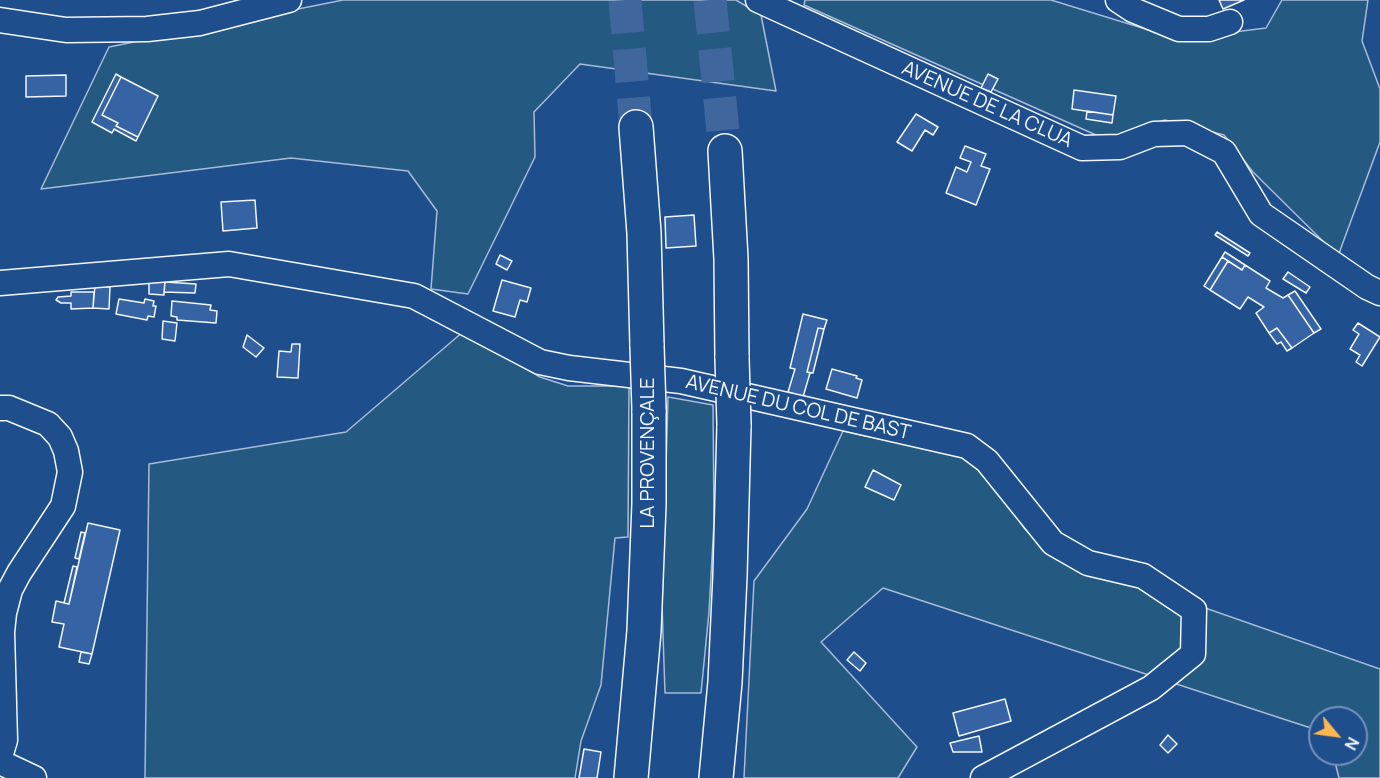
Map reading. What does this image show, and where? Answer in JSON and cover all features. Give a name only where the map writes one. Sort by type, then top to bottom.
[{"type":"highway","name":"LA PROVENÇALE","points":[[631,778],[644,631],[649,504],[644,233],[636,127]]},
{"type":"highway","points":[[716,778],[730,576],[734,425],[731,260],[725,151]]},
{"type":"street","points":[[0,20],[66,30],[147,29],[200,23],[289,0]]},
{"type":"street","name":"AVENUE DE LA CLUA","points":[[758,0],[783,5],[1082,148],[1120,147],[1154,134],[1187,133],[1224,152],[1261,214],[1367,287],[1380,293]]},
{"type":"street","points":[[1118,0],[1133,10],[1179,29],[1209,29],[1230,22]]},
{"type":"street","name":"AVENUE DU COL DE BAST","points":[[0,283],[229,264],[414,296],[540,362],[569,368],[681,381],[967,446],[987,461],[1053,543],[1088,563],[1143,576],[1194,610],[1193,654],[1151,688],[983,778]]},
{"type":"street","points":[[0,408],[9,408],[48,424],[60,437],[66,450],[70,472],[63,506],[19,573],[10,590],[4,612],[2,632],[5,740],[0,757]]},
{"type":"street","points":[[0,762],[34,778]]},
{"type":"shaded area","points":[[343,0],[736,0],[761,15],[776,91],[580,64],[534,112],[535,157],[468,294],[431,289],[437,211],[408,171],[291,158],[41,189],[109,47]]},
{"type":"shaded area","points":[[805,0],[1051,0],[1178,39],[1266,28],[1282,0],[1368,0],[1362,41],[1380,89],[1380,142],[1338,256],[1253,172],[1224,135],[1165,120],[1105,139],[804,5]]},
{"type":"shaded area","points":[[464,331],[540,377],[568,386],[629,386],[628,537],[615,538],[601,685],[581,741],[575,778],[145,778],[149,464],[346,432]]},
{"type":"shaded area","points":[[668,397],[713,405],[714,522],[709,612],[701,693],[665,693],[662,605]]},
{"type":"shaded area","points":[[843,431],[960,456],[992,479],[1025,529],[1035,539],[1065,559],[1380,669],[1380,778],[1339,778],[1336,766],[1368,766],[1368,706],[1308,706],[1308,727],[883,588],[821,642],[917,747],[898,778],[744,778],[754,581],[807,509]]},
{"type":"building","points":[[1219,0],[1244,0],[1223,9]]},
{"type":"building","points":[[116,74],[121,77],[102,115],[118,123],[116,126],[138,137],[136,141],[114,129],[112,133],[92,122]]},
{"type":"building","points":[[988,74],[998,79],[991,92],[981,88]]},
{"type":"building","points":[[66,75],[66,96],[26,97],[26,76]]},
{"type":"building","points":[[121,77],[158,96],[138,137],[116,126],[118,123],[102,115]]},
{"type":"building","points":[[1074,90],[1116,96],[1113,115],[1072,109]]},
{"type":"building","points":[[1087,111],[1113,115],[1112,123],[1086,119]]},
{"type":"building","points":[[916,114],[938,127],[933,135],[925,130],[912,151],[897,142]]},
{"type":"building","points":[[965,146],[986,154],[981,166],[990,169],[976,205],[946,193],[956,167],[967,172],[971,162],[960,158]]},
{"type":"building","points":[[255,200],[257,228],[223,231],[221,202]]},
{"type":"building","points":[[694,215],[696,246],[666,248],[665,217]]},
{"type":"building","points":[[1217,232],[1250,253],[1248,256],[1215,235]]},
{"type":"building","points":[[1225,252],[1245,265],[1242,270],[1222,257]]},
{"type":"building","points":[[500,255],[512,261],[507,270],[496,264]]},
{"type":"building","points":[[1222,257],[1228,261],[1210,290],[1204,286]]},
{"type":"building","points":[[1228,261],[1242,270],[1245,265],[1270,281],[1266,288],[1283,298],[1288,295],[1314,333],[1292,348],[1277,328],[1269,333],[1256,313],[1264,307],[1248,297],[1240,309],[1210,290]]},
{"type":"building","points":[[1288,272],[1310,287],[1306,293],[1283,279]]},
{"type":"building","points":[[165,280],[164,295],[149,294],[149,282]]},
{"type":"building","points":[[502,280],[531,288],[527,302],[520,300],[515,317],[493,311]]},
{"type":"building","points":[[165,282],[196,284],[195,293],[164,292]]},
{"type":"building","points":[[95,285],[110,287],[109,309],[93,308]]},
{"type":"building","points":[[1295,291],[1321,329],[1314,333],[1288,295]]},
{"type":"building","points":[[71,292],[94,292],[93,308],[71,309],[71,303],[61,303],[56,300],[58,297],[71,296]]},
{"type":"building","points":[[119,299],[144,303],[145,299],[154,301],[153,306],[156,306],[154,317],[148,316],[147,320],[116,314]]},
{"type":"building","points":[[172,301],[211,305],[210,310],[217,311],[216,323],[177,320],[177,317],[171,316]]},
{"type":"building","points":[[803,314],[827,320],[824,329],[818,328],[803,397],[788,392],[795,369],[790,368]]},
{"type":"building","points":[[163,321],[177,323],[175,341],[162,339]]},
{"type":"building","points":[[1358,323],[1380,337],[1362,366],[1356,362],[1360,355],[1350,349],[1359,334],[1353,330]]},
{"type":"building","points":[[818,328],[824,329],[813,373],[807,372]]},
{"type":"building","points":[[1277,328],[1292,348],[1287,351],[1281,342],[1277,344],[1269,333]]},
{"type":"building","points":[[247,335],[264,348],[256,357],[243,347]]},
{"type":"building","points":[[292,344],[300,344],[298,378],[277,377],[279,351],[291,352]]},
{"type":"building","points":[[832,369],[857,376],[856,378],[862,380],[857,398],[826,389]]},
{"type":"building","points":[[873,470],[901,485],[894,500],[865,487]]},
{"type":"building","points":[[88,523],[120,530],[92,654],[59,647],[64,624],[52,622],[56,601],[69,604]]},
{"type":"building","points":[[81,532],[85,533],[79,559],[75,558]]},
{"type":"building","points":[[73,566],[77,567],[69,604],[64,603]]},
{"type":"building","points":[[81,652],[92,654],[89,664],[79,662]]},
{"type":"building","points":[[854,652],[866,663],[860,671],[847,660]]},
{"type":"building","points":[[1005,699],[1011,721],[959,736],[953,713]]},
{"type":"building","points":[[1168,735],[1177,744],[1168,753],[1160,745]]},
{"type":"building","points":[[979,736],[982,752],[953,752],[950,743]]},
{"type":"building","points":[[584,749],[601,752],[597,778],[579,778]]},
{"type":"tunnel","points":[[625,0],[636,127]]},
{"type":"tunnel","points":[[710,0],[725,151]]}]
